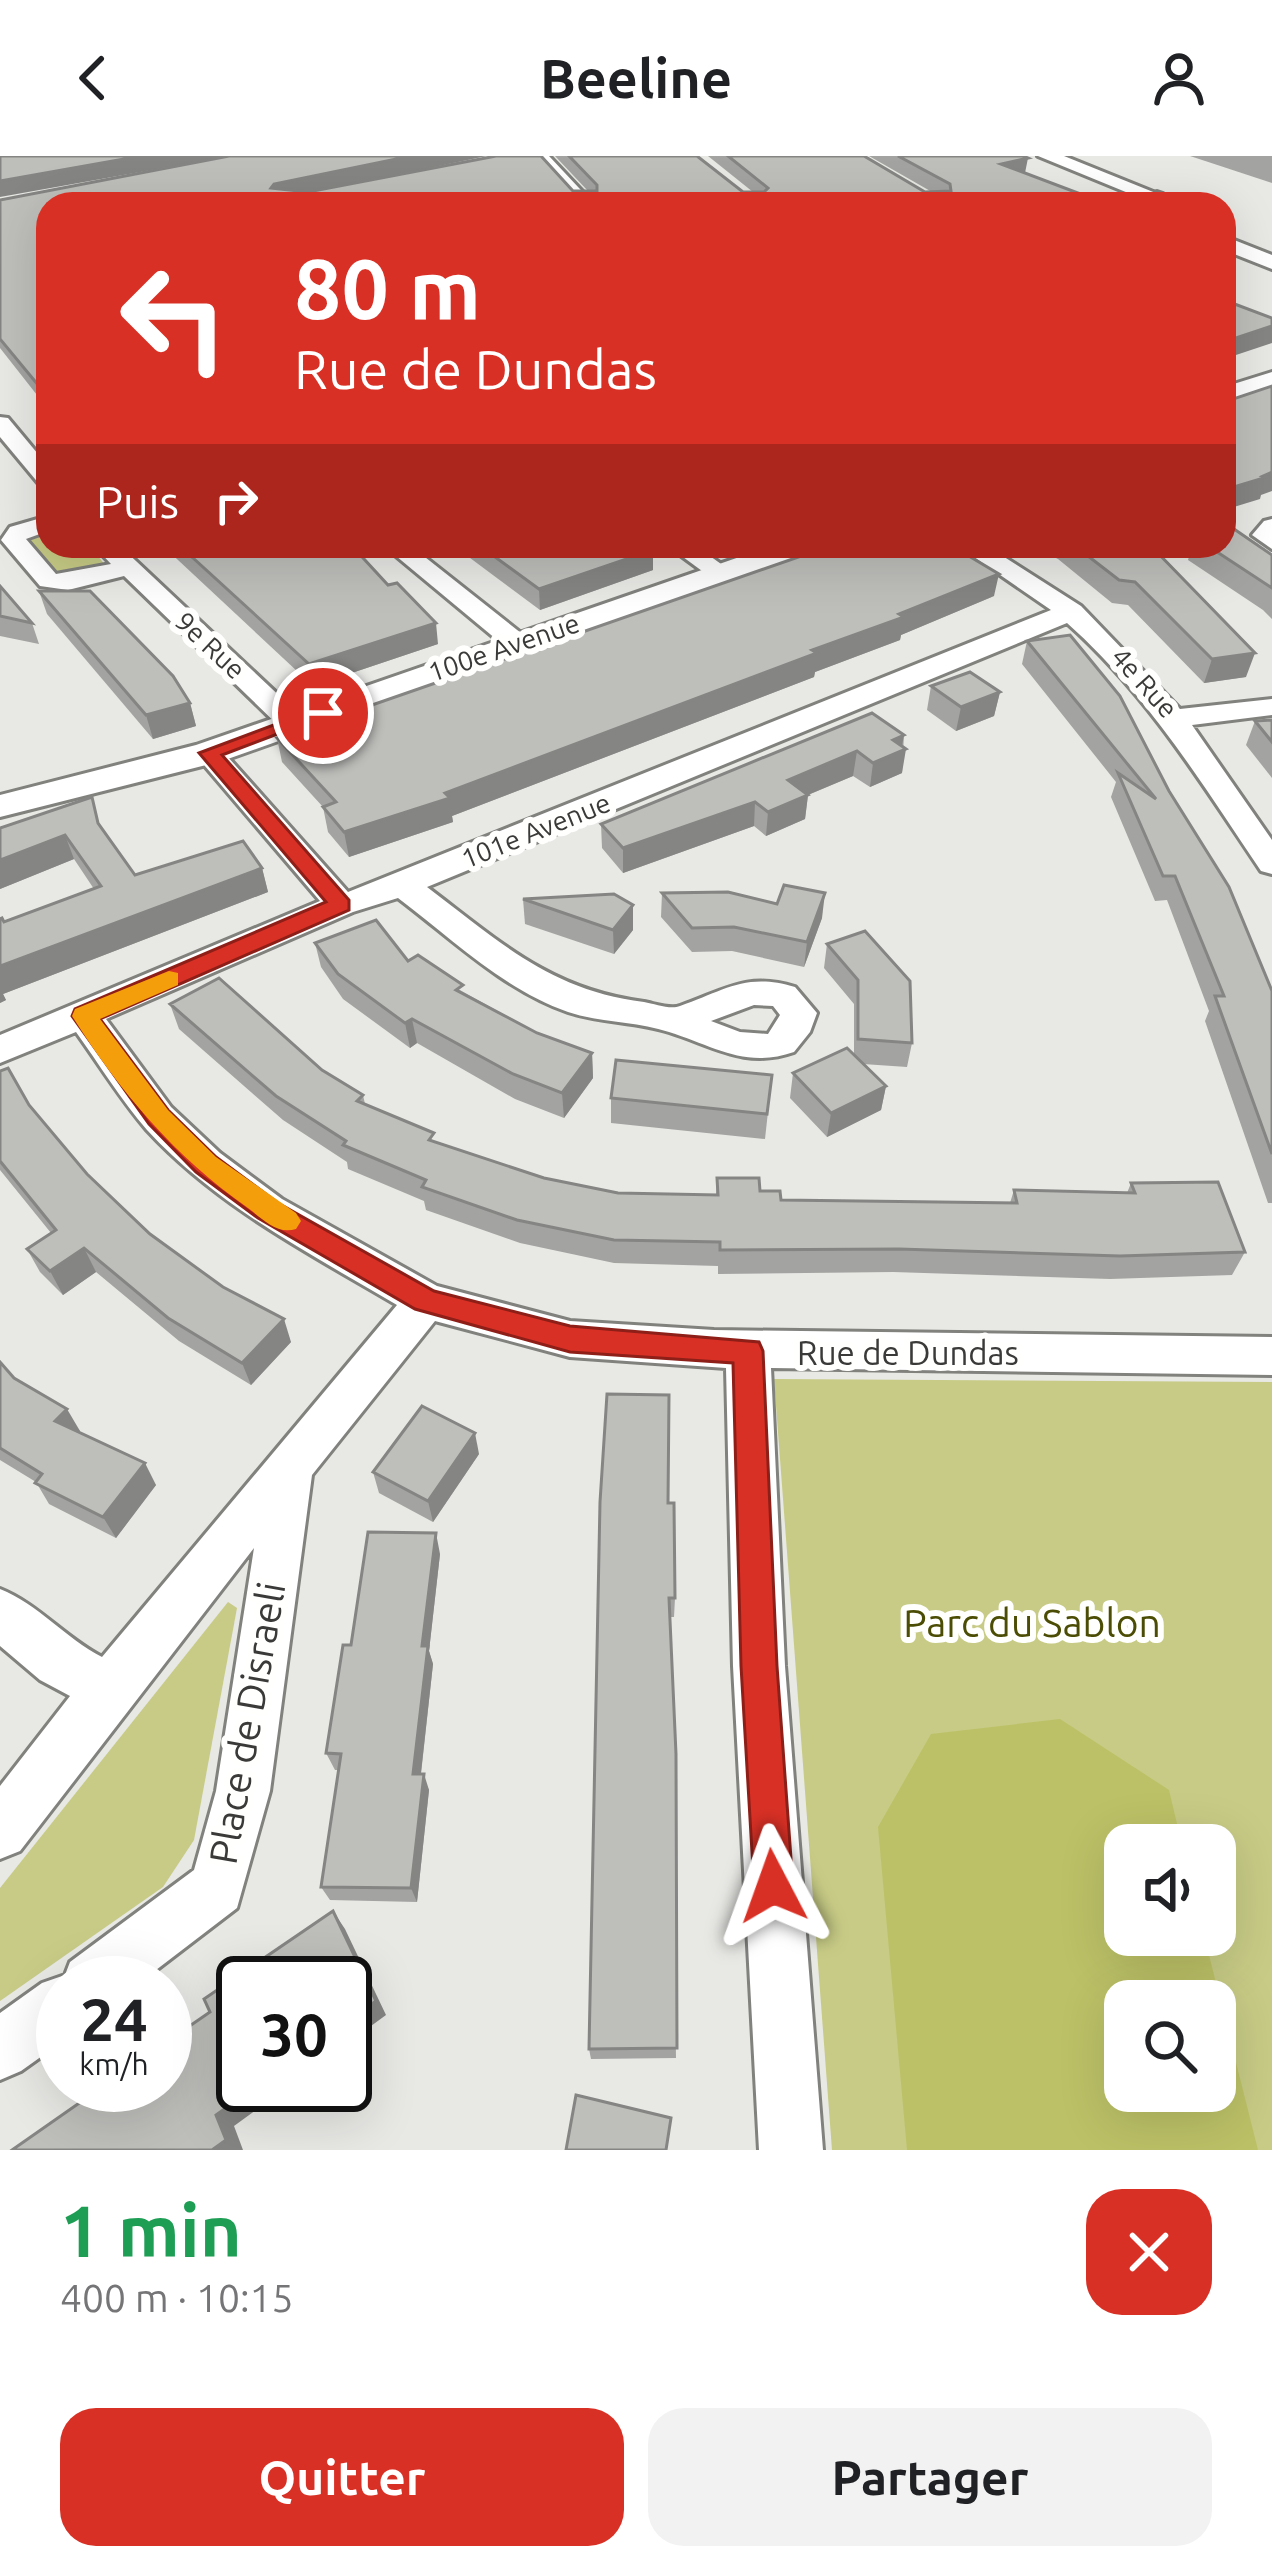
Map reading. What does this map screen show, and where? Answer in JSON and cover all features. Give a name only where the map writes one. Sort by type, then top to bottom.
[{"type":"street","points":[[541,156],[575,192]]},
{"type":"street","points":[[1047,156],[1124,192]]},
{"type":"street","points":[[1018,158],[1117,192]]},
{"type":"street","points":[[1236,233],[1269,255]]},
{"type":"street","points":[[1236,245],[1269,255]]},
{"type":"street","points":[[1236,392],[1272,379]]},
{"type":"street","points":[[0,423],[36,465]]},
{"type":"street","points":[[1272,526],[1264,531],[1272,542]]},
{"type":"street","points":[[36,527],[18,532],[13,540],[49,581],[68,582],[128,568]]},
{"type":"street","name":"9e Rue","points":[[118,558],[293,724]]},
{"type":"street","points":[[411,558],[517,643]]},
{"type":"street","points":[[698,558],[722,574]]},
{"type":"street","name":"100e Avenue","points":[[0,806],[209,753],[767,558]]},
{"type":"street","name":"4e Rue","points":[[991,558],[1072,611],[1127,660],[1176,718],[1272,864]]},
{"type":"street","name":"101e Avenue","points":[[0,1050],[340,905],[403,885],[1072,611]]},
{"type":"street","points":[[1176,718],[1272,707]]},
{"type":"street","points":[[209,753],[340,905]]},
{"type":"street","points":[[403,885],[513,967],[570,999],[619,1015],[682,1022]]},
{"type":"street","name":"Rue de Dundas","points":[[84,1016],[158,1117],[206,1164],[268,1210],[426,1301],[570,1339],[748,1351],[1272,1356]]},
{"type":"street","name":"Place de Disraeli","points":[[0,1831],[109,1688],[426,1301]]},
{"type":"street","points":[[748,1351],[759,1666],[791,2150]]},
{"type":"street","name":"Place de Disraeli","points":[[127,1956],[217,1888],[243,1791],[289,1473]]},
{"type":"street","points":[[0,1613],[58,1662],[109,1688]]},
{"type":"street","points":[[0,2050],[36,2024]]},
{"type":"green space","points":[[41,558],[99,558],[105,565],[56,575]]},
{"type":"green space","name":"Parc du Sablon","points":[[774,1379],[1272,1382],[1272,2150],[832,2150]]},
{"type":"green space","points":[[228,1602],[237,1608],[194,1840],[163,1887],[64,1956],[36,1956],[36,1976],[0,2001],[0,1888]]},
{"type":"green space","points":[[1060,1719],[1169,1790],[1177,1824],[1104,1824],[1104,1956],[1209,1956],[1215,1980],[1104,1980],[1104,2112],[1236,2112],[1236,2062],[1258,2150],[907,2150],[878,1827],[931,1734]]},
{"type":"building","points":[[0,156],[141,156],[0,181]]},
{"type":"building","points":[[229,156],[411,156],[271,188],[308,192],[42,192]]},
{"type":"building","points":[[496,156],[541,156],[573,191],[597,191],[597,185],[569,156],[697,156],[743,192],[308,192]]},
{"type":"building","points":[[728,156],[864,156],[925,192],[764,192],[768,188]]},
{"type":"building","points":[[898,156],[1028,158],[1001,164],[1075,192],[925,192],[951,191],[950,184]]},
{"type":"building","points":[[36,193],[36,382],[0,339],[0,200]]},
{"type":"building","points":[[1236,304],[1272,318],[1272,326],[1236,338]]},
{"type":"building","points":[[1272,386],[1272,472],[1236,486],[1236,398]]},
{"type":"building","points":[[1236,530],[1272,555],[1272,588],[1226,558],[1236,558]]},
{"type":"building","points":[[193,558],[363,558],[388,585],[397,583],[436,623],[309,664]]},
{"type":"building","points":[[496,558],[630,558],[539,589]]},
{"type":"building","points":[[795,558],[972,558],[999,574],[899,614],[904,617],[812,650],[817,653],[445,793],[450,798],[344,832],[323,807],[336,802],[277,738]]},
{"type":"building","points":[[1091,558],[1163,558],[1255,653],[1212,659],[1135,582],[1119,580]]},
{"type":"building","points":[[0,586],[32,623],[0,616]]},
{"type":"building","points":[[39,591],[90,591],[173,676],[190,703],[146,715]]},
{"type":"building","points":[[1070,635],[1120,696],[1169,791],[1229,887],[1272,991],[1272,1154],[1215,996],[1224,996],[1175,876],[1163,876],[1118,773],[1156,799],[1027,641]]},
{"type":"building","points":[[970,672],[1000,692],[961,707],[931,686]]},
{"type":"building","points":[[872,713],[904,735],[893,740],[906,749],[873,763],[857,751],[788,780],[808,795],[768,812],[755,802],[623,848],[601,824]]},
{"type":"building","points":[[1272,720],[1272,742],[1255,721]]},
{"type":"building","points":[[92,797],[98,823],[135,875],[243,841],[262,868],[0,966],[0,919],[4,922],[101,886],[65,835],[0,860],[0,828]]},
{"type":"building","points":[[784,885],[825,893],[807,942],[734,927],[692,928],[662,893],[728,892],[777,904]]},
{"type":"building","points":[[614,894],[633,905],[613,930],[523,899]]},
{"type":"building","points":[[376,920],[408,961],[418,955],[463,985],[456,990],[537,1033],[592,1053],[562,1093],[513,1074],[412,1019],[405,1023],[338,974],[315,943]]},
{"type":"building","points":[[865,931],[910,981],[912,1043],[858,1039],[858,980],[827,944]]},
{"type":"building","points":[[219,978],[322,1070],[363,1095],[357,1101],[434,1133],[429,1140],[544,1178],[618,1193],[718,1195],[717,1178],[759,1178],[760,1191],[780,1191],[781,1200],[1017,1203],[1014,1190],[1135,1193],[1131,1183],[1218,1182],[1245,1252],[1120,1256],[899,1249],[720,1250],[720,1242],[614,1240],[517,1220],[422,1187],[426,1180],[343,1145],[346,1141],[276,1096],[170,1004]]},
{"type":"building","points":[[847,1048],[886,1086],[831,1113],[793,1073]]},
{"type":"building","points":[[616,1060],[772,1075],[767,1114],[611,1098]]},
{"type":"building","points":[[8,1068],[29,1105],[87,1174],[150,1234],[223,1287],[284,1319],[242,1363],[168,1318],[84,1248],[50,1271],[27,1249],[56,1230],[0,1161],[0,1071]]},
{"type":"building","points":[[0,1362],[14,1378],[67,1409],[55,1421],[145,1463],[103,1517],[35,1483],[42,1474],[0,1448]]},
{"type":"building","points":[[607,1394],[669,1395],[668,1503],[674,1503],[675,1598],[669,1598],[676,1754],[677,2048],[589,2049],[600,1502]]},
{"type":"building","points":[[422,1406],[475,1433],[428,1501],[373,1472]]},
{"type":"building","points":[[368,1532],[436,1533],[422,1646],[428,1646],[413,1774],[424,1774],[411,1888],[321,1887],[341,1754],[326,1753],[343,1645],[351,1645]]},
{"type":"building","points":[[333,1911],[354,1956],[267,1956]]},
{"type":"building","points":[[216,1991],[216,2112],[220,2112],[216,2115],[226,2140],[212,2150],[12,2150],[66,2112],[192,2112],[192,2024],[210,2012],[204,1999]]},
{"type":"building","points":[[576,2095],[671,2118],[666,2150],[566,2150]]},
{"type":"slow traffic","points":[[169,979],[84,1016],[158,1117],[206,1164],[286,1221]]},
{"type":"route","points":[[323,713],[209,753],[340,905],[84,1016],[158,1117],[206,1164],[268,1210],[426,1301],[570,1339],[748,1351],[759,1666],[773,1886]]}]
